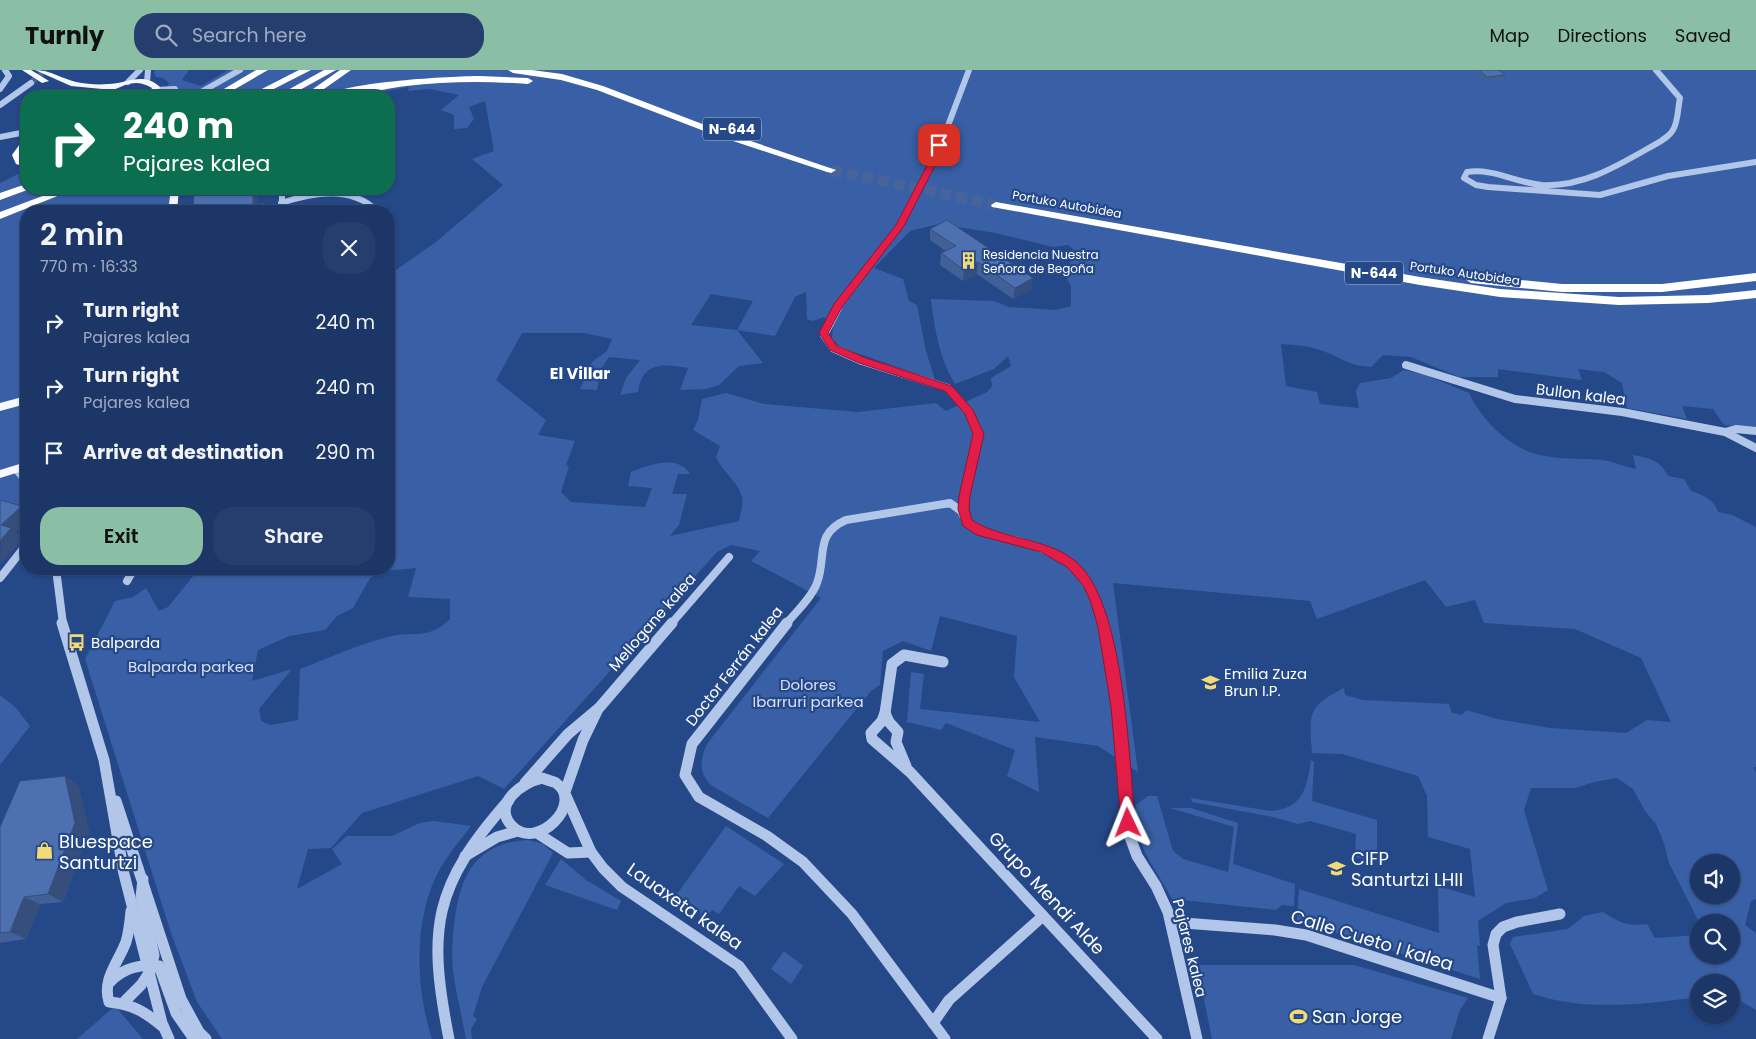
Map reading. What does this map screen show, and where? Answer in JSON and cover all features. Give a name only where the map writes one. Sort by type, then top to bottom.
[{"type":"highway","points":[[219,90],[249,70]]},
{"type":"highway","points":[[228,90],[263,70]]},
{"type":"highway","points":[[233,90],[263,70]]},
{"type":"highway","points":[[265,90],[306,70]]},
{"type":"highway","points":[[277,90],[315,70]]},
{"type":"highway","points":[[293,90],[331,70]]},
{"type":"highway","points":[[317,90],[346,70]]},
{"type":"highway","points":[[513,70],[585,83],[639,104]]},
{"type":"highway","name":"N-644","points":[[366,90],[444,80],[512,80],[573,87],[639,104],[716,132],[835,168],[573,71]]},
{"type":"highway","name":"N-644","points":[[373,90],[384,87]]},
{"type":"highway","points":[[0,197],[20,189]]},
{"type":"highway","points":[[0,208],[33,195]]},
{"type":"highway","points":[[29,205],[54,195]]},
{"type":"highway","name":"Portuko Autobidea","points":[[1756,277],[1662,288],[1571,288],[1444,277],[997,202],[1410,279],[1500,293],[1619,302],[1708,299],[1756,294]]},
{"type":"highway","points":[[0,216],[20,208]]},
{"type":"main road","points":[[26,70],[35,77],[74,90]]},
{"type":"main road","points":[[39,70],[74,84],[112,87]]},
{"type":"main road","points":[[107,90],[128,82],[147,82],[154,85],[154,90]]},
{"type":"main road","points":[[0,407],[20,400]]},
{"type":"main road","points":[[0,474],[20,468]]},
{"type":"street","points":[[0,89],[9,76],[5,70]]},
{"type":"street","points":[[128,82],[140,70]]},
{"type":"street","points":[[147,82],[148,70]]},
{"type":"street","points":[[205,90],[240,70]]},
{"type":"street","points":[[967,523],[963,509],[964,496],[978,434],[969,412],[948,388],[862,360],[833,348],[824,333],[838,306],[899,226],[938,152],[969,70]]},
{"type":"street","points":[[1656,70],[1680,98],[1674,130],[1656,144],[1606,173],[1582,181],[1551,184],[1527,183],[1476,171],[1467,172],[1464,178],[1476,185],[1488,187],[1600,195],[1668,176],[1756,162]]},
{"type":"street","points":[[22,90],[31,83]]},
{"type":"street","points":[[0,106],[20,91]]},
{"type":"street","points":[[0,137],[20,133]]},
{"type":"street","points":[[283,195],[281,203],[306,195]]},
{"type":"street","points":[[341,195],[372,205]]},
{"type":"street","name":"Bullon kalea","points":[[1406,365],[1515,399],[1622,412],[1725,432],[1736,429],[1756,431]]},
{"type":"street","points":[[1725,432],[1756,448]]},
{"type":"street","name":"Doctor Ferrán kalea","points":[[946,1039],[852,914],[803,862],[767,836],[699,797],[685,775],[692,744],[816,585],[822,566],[824,538],[830,528],[846,520],[950,503],[964,496]]},
{"type":"street","points":[[950,503],[961,511],[967,523]]},
{"type":"street","name":"Pajares kalea","points":[[967,523],[981,532],[1044,548],[1071,564],[1087,582],[1096,600],[1104,627],[1117,707],[1129,834],[1137,856],[1163,900],[1170,922],[1197,1039]]},
{"type":"street","points":[[0,578],[20,554]]},
{"type":"street","name":"Mellogane kalea","points":[[525,783],[568,734],[599,708],[729,557]]},
{"type":"street","points":[[56,575],[58,603],[64,637],[93,724],[109,782],[143,879],[181,999],[199,1032],[206,1039]]},
{"type":"street","points":[[127,581],[130,575]]},
{"type":"street","name":"Grupo Mendi Alde","points":[[943,662],[904,655],[892,664],[885,712],[882,721],[872,733],[872,739],[910,772],[1157,1039]]},
{"type":"street","name":"Mellogane kalea","points":[[565,794],[583,740],[599,708]]},
{"type":"street","name":"Grupo Mendi Alde","points":[[885,712],[889,722],[898,732],[896,742],[901,758],[910,772]]},
{"type":"street","points":[[449,1039],[437,974],[436,946],[444,897],[460,859],[482,829],[515,791],[525,783],[542,778],[558,783],[565,794],[566,805],[559,818],[547,829],[537,833],[518,831],[497,837],[460,859]]},
{"type":"street","points":[[109,782],[119,852],[167,1034]]},
{"type":"street","name":"Lauaxeta kalea","points":[[565,794],[591,852],[622,887],[738,966],[792,1039]]},
{"type":"street","points":[[509,800],[507,818],[511,826],[518,831]]},
{"type":"street","points":[[537,833],[568,855],[576,856],[591,852]]},
{"type":"street","points":[[132,906],[125,945],[114,964],[107,986],[106,995],[110,1002],[115,1004],[123,1002],[134,994],[149,968],[155,948],[139,894],[143,879]]},
{"type":"street","points":[[1488,1039],[1501,998],[1493,944],[1496,934],[1503,927],[1517,922],[1560,914]]},
{"type":"street","points":[[933,1023],[948,1000],[1043,916]]},
{"type":"street","name":"Calle Cueto I kalea","points":[[1170,922],[1266,929],[1306,935],[1501,998]]},
{"type":"street","points":[[107,986],[114,976],[126,968],[159,966],[176,1013],[194,1039]]},
{"type":"street","points":[[123,1002],[141,1009],[167,1034]]},
{"type":"green space","points":[[155,70],[189,70],[182,80],[201,86],[228,70],[1756,70],[1756,428],[1724,425],[1713,409],[1682,406],[1687,419],[1627,408],[1622,383],[1604,372],[1578,369],[1582,380],[1498,369],[1498,377],[1459,377],[1411,357],[1383,355],[1371,367],[1351,363],[1313,348],[1281,344],[1286,386],[1317,392],[1320,404],[1359,408],[1356,391],[1360,383],[1391,378],[1404,370],[1425,375],[1469,393],[1490,424],[1510,442],[1521,448],[1545,456],[1603,460],[1636,469],[1633,455],[1649,459],[1658,463],[1668,476],[1684,479],[1691,491],[1711,501],[1718,512],[1732,515],[1756,527],[1756,767],[1754,767],[1756,773],[1756,899],[1751,901],[1745,925],[1756,933],[1756,1010],[1740,1000],[1740,974],[1690,974],[1690,998],[1637,1004],[1595,1005],[1574,1003],[1553,1000],[1533,994],[1510,944],[1513,937],[1568,929],[1584,916],[1603,912],[1624,923],[1635,925],[1647,924],[1655,938],[1690,936],[1690,964],[1740,964],[1740,914],[1695,914],[1669,863],[1664,843],[1656,824],[1645,811],[1633,789],[1617,778],[1575,788],[1531,788],[1524,810],[1548,890],[1535,898],[1506,903],[1478,921],[1480,946],[1477,945],[1480,979],[1297,920],[1299,889],[1439,933],[1438,886],[1475,897],[1470,849],[1428,837],[1427,796],[1418,776],[1342,754],[1312,753],[1311,720],[1317,706],[1323,701],[1344,688],[1345,695],[1363,700],[1449,704],[1452,713],[1462,715],[1466,710],[1497,719],[1550,728],[1626,733],[1647,720],[1671,722],[1641,658],[1575,629],[1484,623],[1475,600],[1446,607],[1425,580],[1317,619],[1310,601],[1113,583],[1138,772],[1098,746],[1035,737],[1039,792],[1007,776],[1015,750],[946,723],[941,730],[907,722],[911,672],[924,674],[920,709],[1040,722],[1014,677],[1017,636],[940,616],[931,651],[903,641],[883,651],[880,685],[871,691],[768,818],[712,786],[702,771],[703,755],[707,744],[821,598],[751,561],[760,551],[731,545],[717,552],[504,789],[478,776],[362,813],[331,848],[308,849],[297,889],[342,864],[332,849],[347,836],[392,836],[420,823],[434,821],[471,826],[441,867],[425,907],[421,929],[420,974],[426,1019],[432,1039],[222,1039],[197,1002],[171,933],[85,659],[115,601],[133,597],[146,588],[159,611],[168,607],[194,575],[376,575],[370,578],[353,608],[337,616],[325,630],[289,636],[258,650],[252,681],[292,669],[259,709],[261,721],[270,725],[298,720],[300,669],[377,640],[397,635],[427,633],[442,626],[450,619],[450,599],[408,597],[416,568],[395,570],[395,271],[436,242],[503,185],[472,159],[494,151],[485,101],[469,107],[474,119],[467,128],[454,129],[454,115],[441,110],[459,95],[430,89],[408,91],[409,87],[392,90],[166,90],[169,83],[163,78],[156,77]],"holes":[[[939,224],[995,233],[1053,247],[1068,245],[1074,250],[1066,277],[1071,286],[1071,306],[1056,310],[1009,307],[994,301],[931,299],[934,321],[945,365],[955,384],[994,369],[1008,356],[1011,366],[991,378],[992,386],[987,392],[946,411],[936,403],[858,412],[764,404],[726,393],[702,399],[698,420],[693,430],[720,446],[716,457],[738,487],[742,497],[739,521],[670,536],[679,525],[687,494],[672,494],[678,474],[690,474],[685,468],[671,463],[655,464],[631,472],[628,486],[652,488],[645,507],[571,502],[561,492],[569,466],[566,465],[575,441],[538,435],[546,420],[496,380],[522,333],[584,333],[612,339],[607,351],[592,362],[580,389],[597,390],[601,369],[609,357],[640,360],[626,378],[620,395],[638,392],[644,375],[649,370],[663,366],[688,368],[680,390],[706,389],[719,385],[739,366],[763,363],[737,330],[775,336],[795,297],[806,292],[807,319],[813,321],[824,317],[833,323],[832,339],[842,348],[935,380],[926,351],[917,305],[909,301],[903,279],[874,268],[910,231]],[[711,294],[753,301],[737,330],[691,325]]]},
{"type":"green space","points":[[20,173],[20,195],[177,195],[177,205],[20,205],[20,505],[0,502],[0,183]]},
{"type":"green space","points":[[0,695],[16,708],[30,726],[0,765]]},
{"type":"green space","points":[[1311,760],[1314,762],[1312,801],[1377,820],[1377,854],[1364,850],[1364,859],[1355,857],[1356,834],[1310,821],[1298,824],[1273,817],[1192,802],[1191,798],[1270,811],[1290,806],[1305,788]]},
{"type":"green space","points":[[1148,796],[1157,796],[1173,851],[1183,859],[1228,872],[1234,827],[1170,808],[1191,808],[1238,823],[1233,864],[1295,884],[1294,906],[1282,905],[1276,910],[1172,899],[1146,854],[1137,831],[1136,805]]},
{"type":"green space","points":[[726,826],[784,864],[755,896],[739,886],[719,914],[712,910],[702,924],[700,910],[677,894]]},
{"type":"green space","points":[[528,840],[543,844],[553,853],[482,987],[473,1016],[477,1019],[471,1029],[472,1039],[466,1039],[454,980],[452,958],[455,917],[462,886],[475,862],[485,854],[496,847],[511,842]]},
{"type":"green space","points":[[561,859],[586,880],[621,901],[617,910],[545,885]]},
{"type":"green space","points":[[784,951],[803,966],[791,984],[771,969]]},
{"type":"green space","name":"San Jorge","points":[[1197,965],[1354,965],[1468,998],[1460,1010],[1451,1039],[1212,1039]]},
{"type":"green space","points":[[115,1006],[143,1039],[77,1039]]},
{"type":"building","points":[[1479,70],[1499,70],[1505,75],[1487,77]]},
{"type":"building","points":[[194,195],[253,195],[253,205],[193,205]]},
{"type":"building","points":[[947,220],[1033,278],[1015,288],[978,262],[964,270],[941,253],[956,246],[930,229]]},
{"type":"building","points":[[0,500],[20,505],[20,508],[1,525],[11,528],[0,541]]},
{"type":"building","name":"Bluespace Santurtzi","points":[[65,776],[75,823],[48,894],[24,897],[10,932],[0,933],[0,827],[20,781]]},
{"type":"tunnel","points":[[31,83],[46,70]]},
{"type":"tunnel","points":[[831,170],[996,205]]},
{"type":"place","name":"Residencia Nuestra Señora de Begoña","points":[[969,261]]},
{"type":"place","name":"Balparda","points":[[77,642]]},
{"type":"place","name":"Emilia Zuza Brun I.P.","points":[[1210,682]]},
{"type":"place","name":"Bluespace Santurtzi","points":[[45,851]]},
{"type":"place","name":"CIFP Santurtzi LHII","points":[[1337,868]]},
{"type":"place","name":"San Jorge","points":[[1298,1016]]},
{"type":"district","name":"El Villar","points":[[580,373]]},
{"type":"route","points":[[939,145],[938,152],[899,226],[838,306],[826,328],[825,337],[833,348],[862,360],[948,388],[969,412],[978,434],[964,496],[963,509],[967,523],[981,532],[1044,548],[1071,564],[1087,582],[1096,600],[1104,627],[1117,707],[1127,796],[1128,823]]},
{"type":"park label","name":"Balparda parkea","points":[[191,666]]},
{"type":"park label","name":"Dolores Ibarruri parkea","points":[[808,692]]}]
